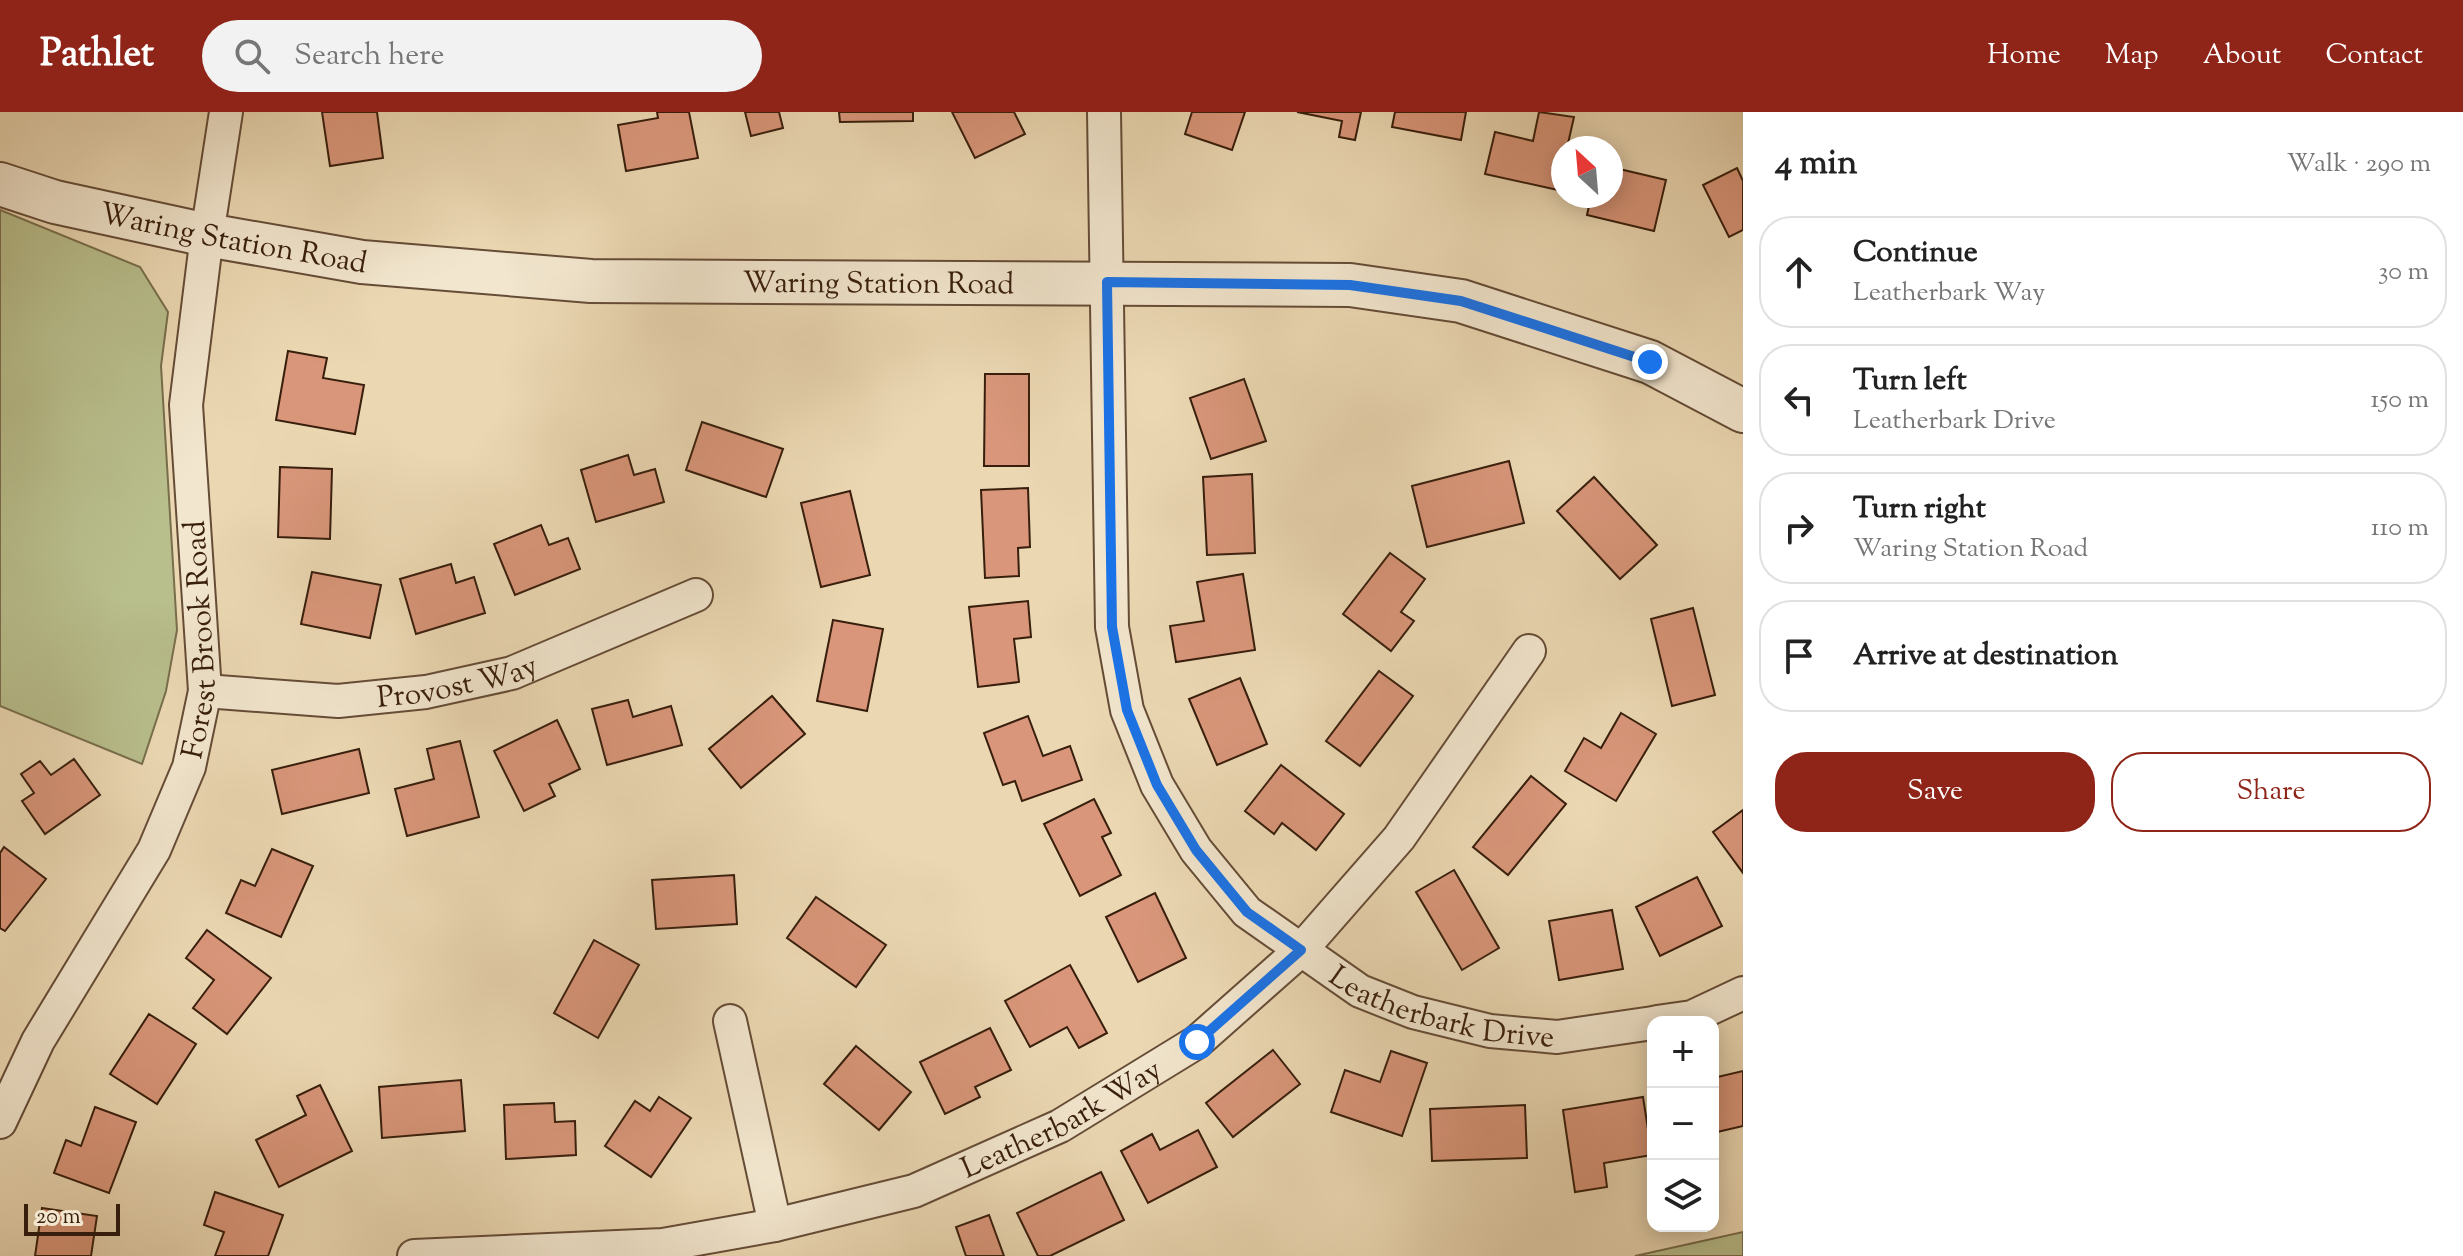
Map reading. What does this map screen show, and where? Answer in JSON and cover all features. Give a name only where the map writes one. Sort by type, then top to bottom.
[{"type":"street","name":"Forest Brook Road","points":[[0,1122],[38,1041],[154,850],[189,767],[205,691],[186,405],[226,112]]},
{"type":"street","points":[[1104,112],[1107,282]]},
{"type":"street","name":"Waring Station Road","points":[[0,184],[55,202],[207,235],[362,262],[591,281],[1350,285],[1461,301],[1650,362],[1743,411]]},
{"type":"street","name":"Leatherbark Drive","points":[[1107,282],[1112,627],[1127,710],[1157,785],[1196,850],[1247,912],[1360,991],[1413,1012],[1490,1031],[1557,1037],[1647,1023]]},
{"type":"street","name":"Provost Way","points":[[205,691],[338,701],[426,692],[512,673],[696,595]]},
{"type":"street","name":"Leatherbark Way","points":[[414,1256],[663,1245],[775,1225],[914,1191],[1060,1126],[1197,1042],[1301,950],[1399,838],[1529,651]]},
{"type":"street","name":"Leatherbark Drive","points":[[1694,1016],[1743,993]]},
{"type":"street","points":[[730,1021],[775,1225]]},
{"type":"green space","points":[[0,210],[140,267],[168,312],[161,366],[177,630],[166,691],[142,764],[0,706]]},
{"type":"green space","points":[[1743,1232],[1743,1256],[1635,1256]]},
{"type":"building","points":[[322,112],[377,112],[383,158],[330,166]]},
{"type":"building","points":[[657,112],[689,112],[698,158],[626,171],[618,125],[658,118]]},
{"type":"building","points":[[745,112],[779,112],[783,128],[751,136]]},
{"type":"building","points":[[839,112],[913,112],[913,121],[840,122]]},
{"type":"building","points":[[952,112],[1014,112],[1025,134],[975,158]]},
{"type":"building","points":[[1192,112],[1245,112],[1232,150],[1185,134]]},
{"type":"building","points":[[1297,112],[1361,112],[1355,140],[1339,137],[1342,121]]},
{"type":"building","points":[[1395,112],[1466,112],[1461,140],[1392,127]]},
{"type":"building","points":[[1539,112],[1574,117],[1570,136],[1551,136],[1551,188],[1485,174],[1495,132],[1533,141]]},
{"type":"building","points":[[1737,168],[1743,181],[1743,230],[1729,237],[1703,185]]},
{"type":"building","points":[[1623,170],[1666,180],[1654,231],[1587,215],[1588,208],[1623,208]]},
{"type":"building","points":[[288,351],[327,358],[323,378],[364,385],[355,434],[276,420]]},
{"type":"building","points":[[985,374],[1029,374],[1029,466],[984,466]]},
{"type":"building","points":[[1244,379],[1266,441],[1211,459],[1190,398]]},
{"type":"building","points":[[702,422],[783,449],[766,497],[686,470]]},
{"type":"building","points":[[628,455],[634,475],[655,469],[664,502],[596,522],[581,470]]},
{"type":"building","points":[[1509,461],[1524,523],[1427,547],[1412,486]]},
{"type":"building","points":[[280,467],[332,469],[330,539],[278,537]]},
{"type":"building","points":[[1252,474],[1255,553],[1207,555],[1203,477]]},
{"type":"building","points":[[1594,477],[1657,545],[1620,579],[1557,511]]},
{"type":"building","points":[[1028,488],[1030,547],[1018,548],[1019,576],[985,578],[981,490]]},
{"type":"building","points":[[850,491],[870,575],[821,587],[801,503]]},
{"type":"building","points":[[541,525],[549,545],[568,538],[580,569],[515,595],[494,544]]},
{"type":"building","points":[[1390,553],[1425,579],[1401,612],[1414,621],[1391,651],[1343,614]]},
{"type":"building","points":[[451,564],[456,583],[474,577],[485,613],[416,634],[400,579]]},
{"type":"building","points":[[312,572],[381,585],[370,638],[301,624]]},
{"type":"building","points":[[1243,574],[1255,650],[1176,662],[1170,626],[1204,621],[1197,582]]},
{"type":"building","points":[[1028,601],[1031,637],[1014,639],[1019,682],[978,687],[969,607]]},
{"type":"building","points":[[1693,608],[1715,695],[1672,706],[1651,619]]},
{"type":"building","points":[[833,620],[883,629],[867,711],[817,701]]},
{"type":"building","points":[[1379,671],[1413,696],[1360,766],[1326,741]]},
{"type":"building","points":[[1240,678],[1267,744],[1217,765],[1189,699]]},
{"type":"building","points":[[772,696],[805,734],[741,788],[709,749]]},
{"type":"building","points":[[628,700],[633,717],[671,706],[682,745],[607,765],[592,709]]},
{"type":"building","points":[[1621,713],[1656,734],[1616,801],[1565,771],[1584,738],[1601,748]]},
{"type":"building","points":[[1028,716],[1043,756],[1070,746],[1082,780],[1022,801],[1015,781],[1003,785],[984,733]]},
{"type":"building","points":[[557,720],[580,769],[549,784],[555,796],[524,811],[494,751]]},
{"type":"building","points":[[460,741],[479,817],[407,836],[395,789],[434,779],[427,749]]},
{"type":"building","points":[[359,749],[369,793],[282,814],[272,770]]},
{"type":"building","points":[[74,759],[100,795],[45,834],[22,801],[34,793],[21,774],[40,761],[51,775]]},
{"type":"building","points":[[1281,765],[1344,814],[1316,850],[1282,823],[1274,834],[1245,811]]},
{"type":"building","points":[[1531,776],[1566,804],[1508,875],[1473,847]]},
{"type":"building","points":[[1094,799],[1111,833],[1102,837],[1121,875],[1080,896],[1044,824]]},
{"type":"building","points":[[1743,810],[1743,873],[1713,832]]},
{"type":"building","points":[[4,847],[46,879],[5,931],[0,928],[0,853]]},
{"type":"building","points":[[272,849],[313,866],[281,937],[226,913],[241,880],[255,886]]},
{"type":"building","points":[[1454,870],[1499,948],[1462,970],[1416,892]]},
{"type":"building","points":[[734,875],[737,924],[656,929],[652,880]]},
{"type":"building","points":[[1697,877],[1722,926],[1660,956],[1636,907]]},
{"type":"building","points":[[1155,893],[1186,958],[1138,982],[1106,917]]},
{"type":"building","points":[[816,897],[886,945],[856,987],[787,938]]},
{"type":"building","points":[[1612,910],[1623,969],[1559,980],[1549,921]]},
{"type":"building","points":[[207,930],[271,978],[227,1034],[193,1008],[214,980],[186,958]]},
{"type":"building","points":[[594,940],[639,965],[598,1038],[554,1013]]},
{"type":"building","points":[[1070,965],[1107,1033],[1079,1048],[1067,1027],[1030,1047],[1005,1001]]},
{"type":"building","points":[[149,1014],[196,1044],[157,1104],[110,1074]]},
{"type":"building","points":[[990,1028],[1011,1070],[975,1087],[980,1097],[945,1114],[920,1062]]},
{"type":"building","points":[[856,1046],[911,1092],[879,1130],[824,1084]]},
{"type":"building","points":[[1273,1050],[1300,1084],[1233,1137],[1206,1103]]},
{"type":"building","points":[[1391,1051],[1427,1063],[1402,1136],[1331,1112],[1345,1070],[1380,1082]]},
{"type":"building","points":[[1743,1071],[1743,1126],[1719,1132],[1719,1088],[1719,1077]]},
{"type":"building","points":[[461,1080],[465,1131],[382,1138],[379,1087]]},
{"type":"building","points":[[320,1085],[352,1151],[279,1187],[256,1140],[306,1115],[297,1096]]},
{"type":"building","points":[[659,1097],[691,1118],[651,1177],[605,1146],[635,1101],[650,1111]]},
{"type":"building","points":[[1643,1097],[1647,1156],[1604,1163],[1607,1187],[1575,1192],[1563,1110]]},
{"type":"building","points":[[554,1103],[555,1122],[575,1121],[576,1155],[506,1159],[504,1105]]},
{"type":"building","points":[[1525,1105],[1527,1158],[1432,1161],[1430,1109]]},
{"type":"building","points":[[95,1107],[136,1122],[109,1193],[54,1173],[66,1140],[81,1146]]},
{"type":"building","points":[[1198,1130],[1217,1167],[1148,1203],[1121,1151],[1152,1134],[1160,1150]]},
{"type":"building","points":[[1101,1172],[1124,1220],[1050,1256],[1038,1256],[1017,1213]]},
{"type":"building","points":[[215,1192],[283,1215],[268,1256],[215,1256],[224,1232],[204,1225]]},
{"type":"building","points":[[42,1208],[97,1216],[91,1256],[35,1256]]},
{"type":"building","points":[[989,1215],[1004,1256],[966,1256],[956,1227]]},
{"type":"route","points":[[1197,1042],[1301,950],[1247,912],[1196,850],[1157,785],[1127,710],[1112,627],[1107,282],[1350,285],[1461,301],[1650,362]]}]
